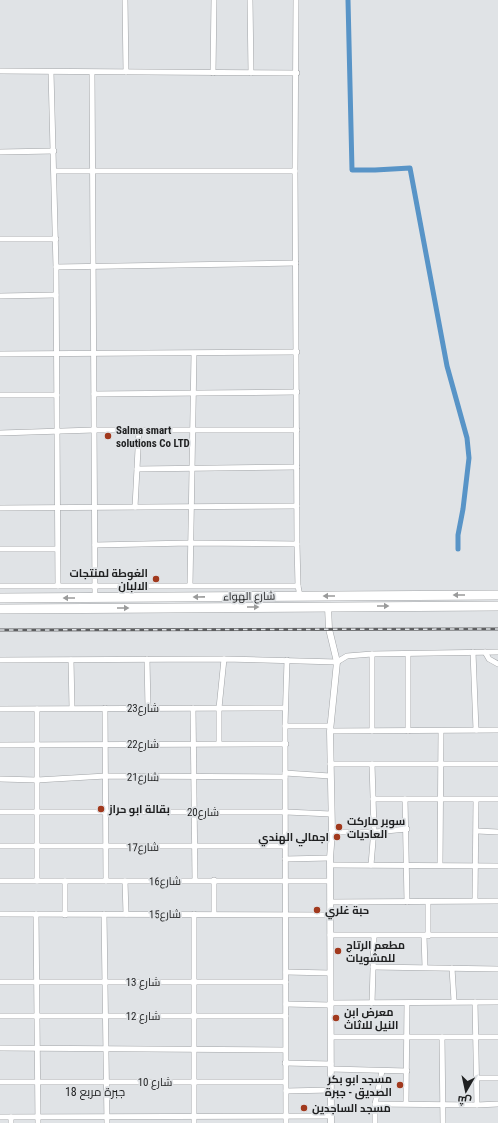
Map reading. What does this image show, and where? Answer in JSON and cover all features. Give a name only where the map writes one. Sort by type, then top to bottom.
[{"type":"highway","name":"شارع الهواء","points":[[0,598],[498,595]]},
{"type":"highway","name":"شارع الهواء","points":[[0,609],[498,606]]},
{"type":"street","points":[[125,0],[126,72]]},
{"type":"street","points":[[213,73],[214,0]]},
{"type":"street","points":[[250,0],[251,73]]},
{"type":"street","points":[[296,0],[296,506],[298,586],[300,596]]},
{"type":"street","points":[[0,71],[92,73],[297,73]]},
{"type":"street","points":[[52,72],[56,239],[58,586]]},
{"type":"street","points":[[92,73],[95,598]]},
{"type":"street","points":[[0,152],[54,151]]},
{"type":"street","points":[[55,171],[295,171]]},
{"type":"street","points":[[0,239],[56,239]]},
{"type":"street","points":[[56,267],[296,263]]},
{"type":"street","points":[[0,296],[56,295]]},
{"type":"street","points":[[0,354],[194,354],[297,352]]},
{"type":"street","points":[[190,585],[194,354]]},
{"type":"street","points":[[94,394],[297,392]]},
{"type":"street","points":[[0,395],[57,395]]},
{"type":"street","points":[[0,433],[94,430],[297,430]]},
{"type":"street","points":[[135,507],[139,430]]},
{"type":"street","points":[[137,468],[297,467]]},
{"type":"street","points":[[0,508],[296,506]]},
{"type":"street","points":[[95,545],[190,543],[297,544]]},
{"type":"street","points":[[0,549],[57,549]]},
{"type":"street","points":[[0,586],[298,586]]},
{"type":"street","points":[[0,1117],[286,1116],[331,1120],[330,858],[332,832],[330,729],[337,662],[328,629],[328,607]]},
{"type":"street","points":[[473,652],[476,730]]},
{"type":"street","points":[[485,652],[489,659],[498,664]]},
{"type":"street","points":[[0,660],[224,659],[337,662],[347,656],[372,654],[498,652]]},
{"type":"street","points":[[372,654],[372,731]]},
{"type":"street","points":[[408,654],[408,731]]},
{"type":"street","points":[[147,659],[148,708]]},
{"type":"street","points":[[219,743],[219,708],[224,659]]},
{"type":"street","points":[[71,660],[72,708]]},
{"type":"street","points":[[286,1123],[285,726],[287,660]]},
{"type":"street","name":"شارع23","points":[[0,708],[286,708]]},
{"type":"street","points":[[105,708],[106,881]]},
{"type":"street","points":[[193,708],[196,846],[195,880]]},
{"type":"street","points":[[38,709],[38,881]]},
{"type":"street","points":[[285,726],[372,731],[498,730]]},
{"type":"street","points":[[440,865],[441,731]]},
{"type":"street","name":"شارع22","points":[[0,745],[219,743],[286,744]]},
{"type":"street","points":[[330,764],[498,764]]},
{"type":"street","points":[[371,865],[374,831],[372,764]]},
{"type":"street","name":"شارع21","points":[[0,779],[37,780],[106,776],[330,776]]},
{"type":"street","points":[[373,799],[498,799]]},
{"type":"street","points":[[405,799],[407,829],[407,902]]},
{"type":"street","points":[[475,900],[477,831],[476,800]]},
{"type":"street","name":"شارع20","points":[[0,812],[286,812],[331,814]]},
{"type":"street","points":[[332,832],[407,829]]},
{"type":"street","points":[[477,831],[498,832]]},
{"type":"street","name":"شارع17","points":[[0,846],[285,846]]},
{"type":"street","points":[[286,859],[330,858]]},
{"type":"street","points":[[330,865],[498,866]]},
{"type":"street","points":[[214,880],[214,914]]},
{"type":"street","name":"شارع16","points":[[0,881],[330,881]]},
{"type":"street","points":[[65,881],[65,914]]},
{"type":"street","points":[[126,881],[126,914]]},
{"type":"street","points":[[330,902],[498,901]]},
{"type":"street","points":[[424,967],[428,902]]},
{"type":"street","name":"شارع15","points":[[0,914],[330,914]]},
{"type":"street","points":[[36,914],[38,1123]]},
{"type":"street","points":[[104,914],[107,1123]]},
{"type":"street","points":[[194,914],[194,1123]]},
{"type":"street","points":[[330,935],[426,936],[498,934]]},
{"type":"street","points":[[372,1003],[374,936]]},
{"type":"street","points":[[373,967],[498,969]]},
{"type":"street","points":[[452,968],[454,1001]]},
{"type":"street","points":[[286,972],[330,973]]},
{"type":"street","name":"شارع 13","points":[[0,982],[286,982]]},
{"type":"street","points":[[286,1004],[454,1001],[498,1002]]},
{"type":"street","points":[[475,1002],[478,1078],[477,1105]]},
{"type":"street","points":[[406,1103],[408,1038],[407,1003]]},
{"type":"street","name":"شارع 12","points":[[0,1016],[286,1016]]},
{"type":"street","points":[[331,1037],[498,1037]]},
{"type":"street","points":[[442,1037],[443,1123]]},
{"type":"street","points":[[0,1048],[107,1048],[195,1051],[285,1050]]},
{"type":"street","points":[[285,1063],[382,1071],[407,1071]]},
{"type":"street","points":[[375,1123],[375,1104],[382,1071]]},
{"type":"street","points":[[478,1078],[498,1078]]},
{"type":"street","name":"شارع 10","points":[[0,1082],[286,1082]]},
{"type":"street","points":[[286,1091],[331,1090]]},
{"type":"street","points":[[375,1104],[498,1104]]},
{"type":"street","points":[[11,1117],[11,1123]]},
{"type":"waterway","points":[[348,0],[352,170],[410,168],[447,366],[467,438],[469,458],[463,509],[458,535],[458,549]]},
{"type":"railway","points":[[0,630],[498,629]]},
{"type":"place","name":"Salma smart solutions Co LTD","points":[[108,436]]},
{"type":"place","name":"الغوطة لمنتجات الالبان","points":[[156,579]]},
{"type":"place","name":"بقالة ابو حراز","points":[[101,809]]},
{"type":"place","name":"سوبر ماركت العاديات","points":[[339,827]]},
{"type":"place","name":"اجمالي الهندي","points":[[337,837]]},
{"type":"place","name":"حبة غلري","points":[[317,910]]},
{"type":"place","name":"مطعم الرتاج للمشويات","points":[[338,951]]},
{"type":"place","name":"معرض ابن النيل للاثاث","points":[[336,1018]]},
{"type":"place","name":"مسجد ابو بكر الصديق - جبرة","points":[[400,1085]]},
{"type":"place","name":"مسجد الساجدين","points":[[304,1108]]},
{"type":"district","name":"جبرة مربع 18","points":[[95,1092]]}]
